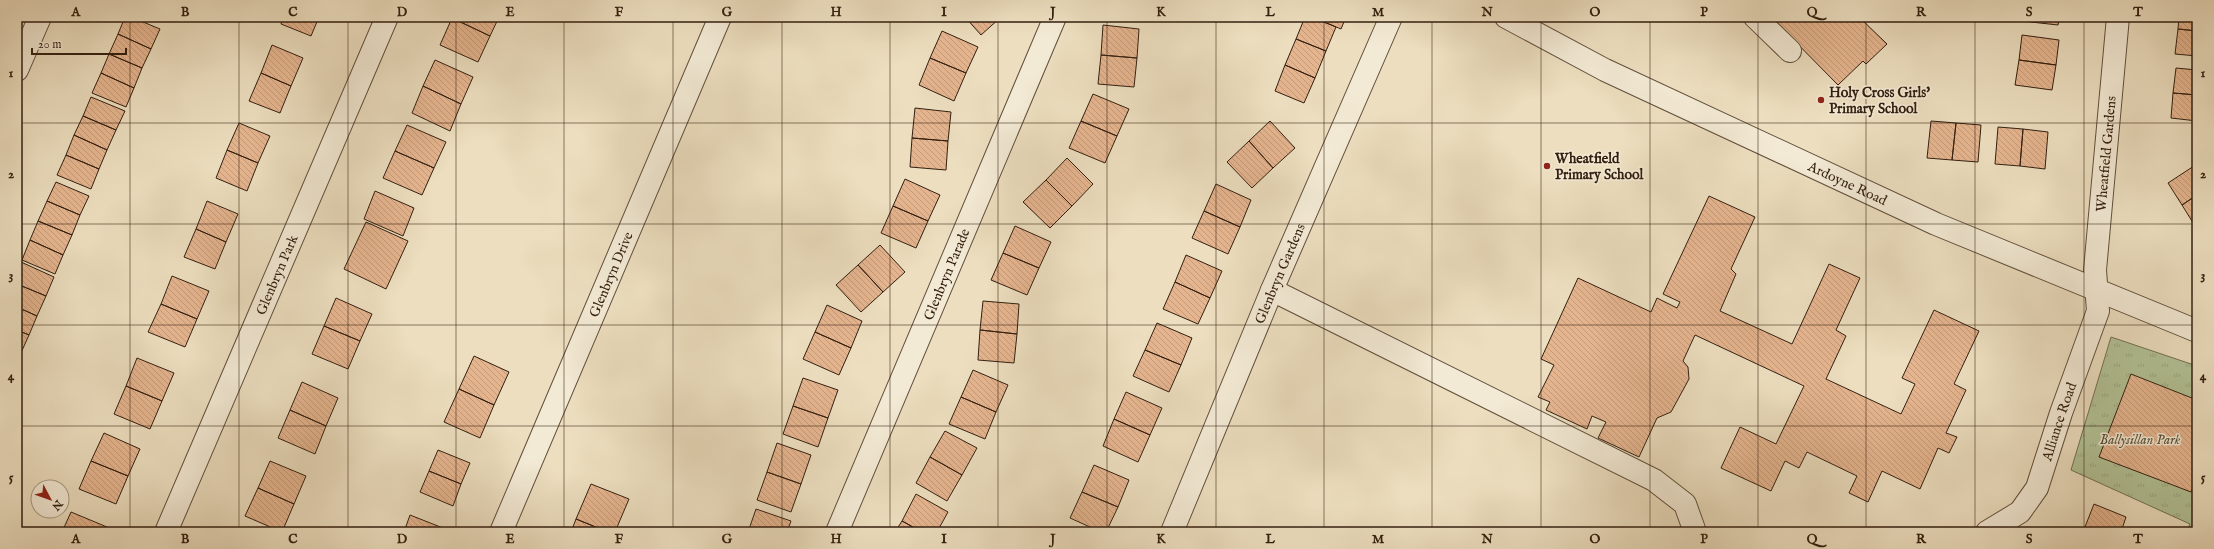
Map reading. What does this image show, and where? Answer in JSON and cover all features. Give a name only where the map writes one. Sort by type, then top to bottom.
[{"type":"street","points":[[17,70],[40,17]]},
{"type":"street","name":"Glenbryn Park","points":[[166,532],[387,17]]},
{"type":"street","name":"Glenbryn Drive","points":[[501,532],[720,17]]},
{"type":"street","name":"Glenbryn Parade","points":[[837,532],[1054,17]]},
{"type":"street","name":"Glenbryn Gardens","points":[[1172,532],[1272,290],[1391,17]]},
{"type":"street","name":"Ardoyne Road","points":[[1506,17],[1605,70],[1936,224],[2197,331]]},
{"type":"street","points":[[1755,17],[1790,51]]},
{"type":"street","name":"Wheatfield Gardens","points":[[2097,291],[2095,270],[2118,17]]},
{"type":"street","points":[[1272,290],[1654,480],[1685,504],[1695,532]]},
{"type":"street","name":"Alliance Road","points":[[1987,532],[2020,512],[2037,488],[2061,413],[2098,311],[2097,291]]},
{"type":"green space","name":"Ballysillan Park","points":[[2111,337],[2197,366],[2197,532],[2186,532],[2190,524],[2071,470]]},
{"type":"building","points":[[125,17],[131,17],[160,29],[151,49],[118,34]]},
{"type":"building","points":[[152,17],[164,17],[162,21]]},
{"type":"building","points":[[283,17],[319,17],[311,36],[281,24]]},
{"type":"building","points":[[452,17],[499,17],[490,36]]},
{"type":"building","points":[[965,17],[1001,17],[981,35]]},
{"type":"building","points":[[1305,17],[1312,17],[1336,27],[1326,51],[1296,39]]},
{"type":"building","points":[[1312,17],[1346,17],[1341,29]]},
{"type":"building","points":[[1771,17],[1859,17],[1887,44],[1866,64],[1863,61],[1838,85]]},
{"type":"building","points":[[2022,17],[2060,17],[2058,25],[2022,21]]},
{"type":"building","points":[[2179,17],[2197,17],[2197,31],[2178,29]]},
{"type":"building","points":[[452,18],[490,36],[478,62],[440,45]]},
{"type":"building","points":[[1103,25],[1139,29],[1137,58],[1101,55]]},
{"type":"building","points":[[2178,29],[2197,31],[2197,56],[2175,54]]},
{"type":"building","points":[[942,31],[978,47],[966,73],[930,58]]},
{"type":"building","points":[[118,34],[151,49],[142,68],[109,54]]},
{"type":"building","points":[[2022,35],[2059,40],[2056,65],[2019,60]]},
{"type":"building","points":[[1296,39],[1326,51],[1315,78],[1285,65]]},
{"type":"building","points":[[272,45],[303,58],[291,86],[261,73]]},
{"type":"building","points":[[109,54],[142,68],[134,88],[101,73]]},
{"type":"building","points":[[1101,55],[1137,58],[1134,87],[1098,84]]},
{"type":"building","points":[[930,58],[966,73],[954,101],[919,85]]},
{"type":"building","points":[[435,60],[473,77],[461,104],[423,86]]},
{"type":"building","points":[[2019,60],[2056,65],[2052,90],[2015,85]]},
{"type":"building","points":[[1285,65],[1315,78],[1304,103],[1275,91]]},
{"type":"building","points":[[2176,68],[2197,70],[2197,95],[2173,93]]},
{"type":"building","points":[[101,73],[134,88],[126,107],[92,93]]},
{"type":"building","points":[[261,73],[291,86],[280,113],[249,101]]},
{"type":"building","points":[[423,86],[461,104],[450,131],[412,113]]},
{"type":"building","points":[[2173,93],[2197,95],[2197,121],[2171,118]]},
{"type":"building","points":[[1093,94],[1129,109],[1117,136],[1081,121]]},
{"type":"building","points":[[91,97],[125,111],[116,130],[83,116]]},
{"type":"building","points":[[915,108],[951,112],[948,141],[912,138]]},
{"type":"building","points":[[83,116],[116,130],[107,150],[74,135]]},
{"type":"building","points":[[1081,121],[1117,136],[1105,163],[1069,148]]},
{"type":"building","points":[[1270,121],[1295,148],[1273,168],[1249,141]]},
{"type":"building","points":[[1931,121],[1956,123],[1952,160],[1927,158]]},
{"type":"building","points":[[239,123],[270,136],[258,163],[227,150]]},
{"type":"building","points":[[1956,123],[1981,125],[1978,162],[1952,160]]},
{"type":"building","points":[[407,125],[446,142],[434,168],[395,151]]},
{"type":"building","points":[[1998,127],[2023,129],[2020,166],[1995,164]]},
{"type":"building","points":[[2023,129],[2048,132],[2045,169],[2020,166]]},
{"type":"building","points":[[74,135],[107,150],[99,169],[66,155]]},
{"type":"building","points":[[912,138],[948,141],[946,170],[910,167]]},
{"type":"building","points":[[1249,141],[1273,168],[1252,188],[1227,162]]},
{"type":"building","points":[[227,150],[258,163],[247,191],[216,178]]},
{"type":"building","points":[[395,151],[434,168],[422,195],[383,178]]},
{"type":"building","points":[[66,155],[99,169],[91,189],[57,175]]},
{"type":"building","points":[[1067,158],[1093,184],[1072,206],[1046,180]]},
{"type":"building","points":[[2197,164],[2197,195],[2182,205],[2168,183]]},
{"type":"building","points":[[905,179],[940,195],[928,221],[893,206]]},
{"type":"building","points":[[1046,180],[1072,206],[1050,228],[1023,202]]},
{"type":"building","points":[[56,182],[89,196],[80,215],[47,201]]},
{"type":"building","points":[[1216,184],[1251,200],[1240,227],[1204,211]]},
{"type":"building","points":[[375,191],[414,208],[403,236],[364,219]]},
{"type":"building","points":[[2197,195],[2197,225],[2195,226],[2182,205]]},
{"type":"building","points":[[1709,196],[1755,217],[1731,269],[1736,274],[1720,311],[1792,344],[1829,264],[1860,278],[1836,330],[1846,336],[1826,379],[1901,414],[1915,384],[1902,378],[1934,310],[1979,331],[1954,384],[1966,390],[1946,433],[1957,437],[1949,453],[1938,448],[1920,489],[1882,471],[1868,502],[1849,493],[1857,476],[1807,452],[1799,468],[1785,461],[1771,491],[1721,468],[1740,427],[1776,444],[1804,386],[1695,335],[1683,361],[1688,367],[1689,379],[1671,412],[1657,418],[1639,457],[1598,438],[1606,422],[1592,416],[1587,429],[1546,410],[1550,402],[1538,397],[1554,365],[1541,359],[1578,278],[1651,312],[1657,298],[1677,308],[1680,302],[1663,294]]},
{"type":"building","points":[[47,201],[80,215],[72,235],[38,221]]},
{"type":"building","points":[[207,201],[238,214],[226,242],[196,229]]},
{"type":"building","points":[[893,206],[928,221],[916,248],[881,233]]},
{"type":"building","points":[[1204,211],[1240,227],[1228,254],[1192,238]]},
{"type":"building","points":[[38,221],[72,235],[63,255],[30,240]]},
{"type":"building","points":[[366,222],[408,241],[386,289],[344,269]]},
{"type":"building","points":[[1015,226],[1051,242],[1039,268],[1003,253]]},
{"type":"building","points":[[196,229],[226,242],[215,269],[184,257]]},
{"type":"building","points":[[30,240],[63,255],[55,274],[22,260]]},
{"type":"building","points":[[880,245],[905,272],[883,292],[858,265]]},
{"type":"building","points":[[1003,253],[1039,268],[1027,295],[991,280]]},
{"type":"building","points":[[1186,255],[1222,271],[1210,298],[1175,282]]},
{"type":"building","points":[[21,262],[54,277],[46,296],[17,284],[17,271]]},
{"type":"building","points":[[858,265],[883,292],[861,312],[836,285]]},
{"type":"building","points":[[172,276],[209,291],[197,319],[161,304]]},
{"type":"building","points":[[1175,282],[1210,298],[1198,324],[1163,309]]},
{"type":"building","points":[[17,284],[46,296],[37,316],[17,307]]},
{"type":"building","points":[[336,298],[372,314],[360,341],[324,326]]},
{"type":"building","points":[[983,301],[1019,304],[1017,334],[980,330]]},
{"type":"building","points":[[161,304],[197,319],[185,347],[148,332]]},
{"type":"building","points":[[827,305],[862,321],[851,348],[815,332]]},
{"type":"building","points":[[17,307],[37,316],[29,335],[17,330]]},
{"type":"building","points":[[1157,323],[1192,338],[1181,365],[1145,350]]},
{"type":"building","points":[[324,326],[360,341],[348,369],[312,354]]},
{"type":"building","points":[[17,330],[29,335],[20,355],[17,353]]},
{"type":"building","points":[[980,330],[1017,334],[1014,363],[978,360]]},
{"type":"building","points":[[815,332],[851,348],[839,375],[803,359]]},
{"type":"building","points":[[1145,350],[1181,365],[1169,392],[1133,376]]},
{"type":"building","points":[[474,356],[509,372],[494,405],[459,389]]},
{"type":"building","points":[[137,358],[174,373],[162,401],[126,386]]},
{"type":"building","points":[[973,370],[1008,385],[996,412],[961,397]]},
{"type":"building","points":[[2131,374],[2197,400],[2197,477],[2191,492],[2099,457]]},
{"type":"building","points":[[803,378],[838,390],[828,418],[793,406]]},
{"type":"building","points":[[302,382],[338,398],[326,426],[290,410]]},
{"type":"building","points":[[126,386],[162,401],[150,429],[114,414]]},
{"type":"building","points":[[459,389],[494,405],[480,438],[444,422]]},
{"type":"building","points":[[1126,392],[1162,408],[1150,435],[1114,419]]},
{"type":"building","points":[[961,397],[996,412],[985,439],[949,424]]},
{"type":"building","points":[[793,406],[828,418],[818,447],[783,434]]},
{"type":"building","points":[[290,410],[326,426],[315,454],[278,438]]},
{"type":"building","points":[[1114,419],[1150,435],[1138,462],[1103,446]]},
{"type":"building","points":[[945,431],[977,448],[962,475],[930,457]]},
{"type":"building","points":[[104,433],[140,449],[128,476],[91,461]]},
{"type":"building","points":[[777,443],[811,455],[801,484],[767,472]]},
{"type":"building","points":[[438,450],[470,463],[461,484],[429,471]]},
{"type":"building","points":[[930,457],[962,475],[947,501],[916,483]]},
{"type":"building","points":[[91,461],[128,476],[116,504],[79,489]]},
{"type":"building","points":[[270,461],[306,476],[294,504],[258,488]]},
{"type":"building","points":[[1094,465],[1129,480],[1118,507],[1082,492]]},
{"type":"building","points":[[429,471],[461,484],[453,506],[420,492]]},
{"type":"building","points":[[767,472],[801,484],[791,512],[757,500]]},
{"type":"building","points":[[591,484],[629,499],[615,532],[608,532],[576,519]]},
{"type":"building","points":[[258,488],[294,504],[282,532],[245,516]]},
{"type":"building","points":[[1082,492],[1118,507],[1106,532],[1101,532],[1070,518]]},
{"type":"building","points":[[916,494],[948,512],[937,532],[922,532],[902,521]]},
{"type":"building","points":[[2094,504],[2126,517],[2121,532],[2083,532]]},
{"type":"building","points":[[756,509],[791,521],[787,532],[748,532]]},
{"type":"building","points":[[71,512],[107,527],[105,532],[62,532],[68,519],[70,519]]},
{"type":"building","points":[[410,515],[443,528],[442,532],[404,532]]},
{"type":"building","points":[[576,519],[608,532],[571,532]]},
{"type":"building","points":[[902,521],[922,532],[895,532]]},
{"type":"place","name":"Holy Cross Girls' Primary School","points":[[1821,100]]},
{"type":"place","name":"Wheatfield Primary School","points":[[1547,166]]}]
